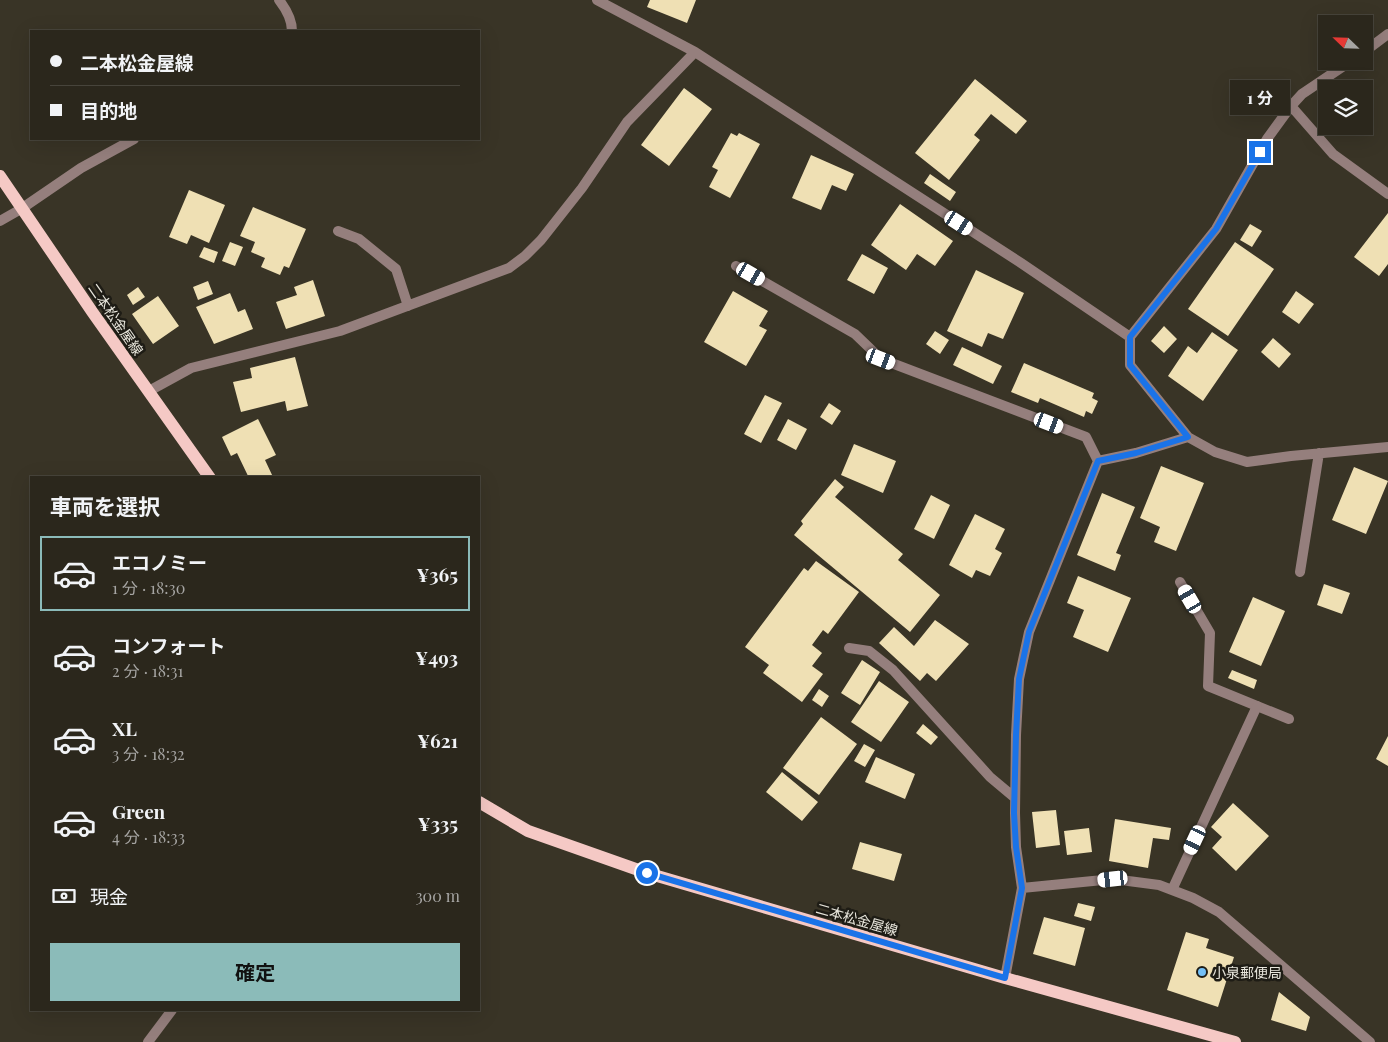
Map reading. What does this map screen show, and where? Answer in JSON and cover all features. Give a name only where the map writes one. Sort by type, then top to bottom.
[{"type":"main road","name":"二本松金屋線","points":[[0,176],[21,209],[209,476]]},
{"type":"main road","name":"二本松金屋線","points":[[480,803],[528,831],[647,873],[1005,978],[1235,1042]]},
{"type":"street","points":[[278,0],[284,7],[292,25],[292,30]]},
{"type":"street","points":[[597,0],[695,52],[1021,263],[1130,337]]},
{"type":"street","points":[[1373,45],[1388,34]]},
{"type":"street","points":[[149,391],[191,368],[340,331],[509,268],[525,256],[541,240],[582,188],[626,122],[695,52]]},
{"type":"street","points":[[1338,70],[1302,94],[1267,139],[1216,229],[1130,337],[1130,365],[1188,437],[1215,452],[1246,462],[1388,447]]},
{"type":"street","points":[[1291,106],[1333,154],[1388,194]]},
{"type":"street","points":[[0,220],[21,209],[81,168],[132,140]]},
{"type":"street","points":[[338,231],[359,239],[396,269],[408,306]]},
{"type":"street","points":[[736,266],[855,334],[881,359],[1086,437],[1098,461],[1029,632],[1019,679],[1015,798],[1016,847],[1022,888],[1005,978]]},
{"type":"street","points":[[1098,461],[1136,453],[1188,437]]},
{"type":"street","points":[[1300,572],[1319,453]]},
{"type":"street","points":[[1180,582],[1210,634],[1208,686],[1290,719]]},
{"type":"street","points":[[849,648],[869,651],[893,670],[990,777],[1015,798]]},
{"type":"street","points":[[1172,890],[1257,706]]},
{"type":"street","points":[[1022,888],[1113,879],[1159,885],[1193,898],[1219,912],[1370,1042]]},
{"type":"street","points":[[148,1042],[171,1011]]},
{"type":"building","points":[[650,0],[696,0],[687,23],[647,7]]},
{"type":"building","points":[[975,79],[1027,121],[1016,134],[991,114],[974,135],[980,140],[949,180],[915,153]]},
{"type":"building","points":[[684,88],[712,109],[669,166],[641,145]]},
{"type":"building","points":[[731,133],[737,136],[739,133],[760,144],[730,198],[709,187],[718,170],[712,167]]},
{"type":"building","points":[[811,155],[854,174],[846,191],[832,185],[821,210],[792,198]]},
{"type":"building","points":[[930,174],[956,192],[950,201],[924,183]]},
{"type":"building","points":[[189,190],[225,205],[209,243],[191,235],[187,244],[169,237]]},
{"type":"building","points":[[900,204],[953,241],[935,266],[917,254],[906,270],[871,245]]},
{"type":"building","points":[[253,207],[306,229],[289,268],[284,266],[280,275],[261,267],[265,258],[251,252],[255,242],[240,236]]},
{"type":"building","points":[[1388,213],[1388,264],[1379,276],[1354,257]]},
{"type":"building","points":[[1250,224],[1262,231],[1252,247],[1240,240]]},
{"type":"building","points":[[230,242],[243,247],[235,266],[222,261]]},
{"type":"building","points":[[1235,242],[1274,269],[1228,336],[1188,309]]},
{"type":"building","points":[[204,247],[218,252],[214,263],[199,257]]},
{"type":"building","points":[[862,254],[888,268],[874,294],[847,280]]},
{"type":"building","points":[[976,270],[1024,293],[1003,339],[988,333],[982,347],[947,331]]},
{"type":"building","points":[[313,280],[325,316],[286,329],[276,302],[297,295],[294,287]]},
{"type":"building","points":[[208,281],[213,294],[198,300],[193,287]]},
{"type":"building","points":[[138,287],[145,297],[133,305],[127,295]]},
{"type":"building","points":[[733,291],[768,311],[759,326],[767,330],[746,366],[704,342]]},
{"type":"building","points":[[1296,291],[1314,304],[1299,324],[1282,312]]},
{"type":"building","points":[[230,293],[238,312],[245,309],[253,329],[214,344],[196,307]]},
{"type":"building","points":[[158,296],[179,326],[153,344],[132,314]]},
{"type":"building","points":[[1164,326],[1177,339],[1164,353],[1151,341]]},
{"type":"building","points":[[935,331],[949,340],[940,354],[926,344]]},
{"type":"building","points":[[1212,332],[1238,350],[1203,401],[1168,376],[1188,346],[1197,353]]},
{"type":"building","points":[[1273,338],[1291,354],[1279,368],[1261,352]]},
{"type":"building","points":[[962,347],[1002,366],[993,384],[953,365]]},
{"type":"building","points":[[295,357],[308,406],[287,411],[285,401],[241,412],[233,382],[252,378],[250,368]]},
{"type":"building","points":[[1024,363],[1094,393],[1092,398],[1098,401],[1092,414],[1086,411],[1084,417],[1040,398],[1038,403],[1011,392]]},
{"type":"building","points":[[765,395],[782,403],[761,443],[744,434]]},
{"type":"building","points":[[829,403],[841,411],[832,425],[820,417]]},
{"type":"building","points":[[258,419],[276,455],[265,460],[273,476],[248,476],[237,453],[231,456],[222,437]]},
{"type":"building","points":[[788,419],[807,429],[796,450],[777,440]]},
{"type":"building","points":[[854,444],[896,461],[883,493],[841,475]]},
{"type":"building","points":[[1161,466],[1204,483],[1176,551],[1154,542],[1160,527],[1140,518]]},
{"type":"building","points":[[1354,467],[1388,481],[1366,534],[1332,520]]},
{"type":"building","points":[[835,479],[844,487],[835,497],[903,554],[898,560],[940,595],[910,632],[794,535],[803,524],[801,521]]},
{"type":"building","points":[[1102,493],[1135,507],[1116,553],[1121,555],[1115,571],[1077,555]]},
{"type":"building","points":[[931,495],[950,505],[934,539],[914,529]]},
{"type":"building","points":[[975,514],[1005,529],[995,549],[1002,553],[990,576],[976,570],[972,578],[949,565]]},
{"type":"building","points":[[816,561],[859,592],[828,634],[823,630],[812,645],[822,653],[812,666],[823,674],[802,702],[763,673],[769,665],[745,647],[804,568],[808,571]]},
{"type":"building","points":[[1078,576],[1131,598],[1108,652],[1073,637],[1084,610],[1067,603]]},
{"type":"building","points":[[1324,584],[1350,593],[1342,614],[1317,605]]},
{"type":"building","points":[[1253,597],[1285,611],[1261,666],[1229,652]]},
{"type":"building","points":[[935,620],[969,644],[936,681],[927,673],[920,681],[879,643],[894,627],[914,646]]},
{"type":"building","points":[[862,660],[880,672],[860,705],[841,693]]},
{"type":"building","points":[[1232,670],[1257,680],[1254,689],[1228,678]]},
{"type":"building","points":[[879,681],[909,702],[881,742],[851,722]]},
{"type":"building","points":[[819,689],[829,696],[822,707],[812,700]]},
{"type":"building","points":[[821,717],[857,744],[819,795],[783,768]]},
{"type":"building","points":[[923,724],[938,737],[931,745],[916,733]]},
{"type":"building","points":[[1388,736],[1388,766],[1376,759]]},
{"type":"building","points":[[864,744],[875,750],[865,767],[854,761]]},
{"type":"building","points":[[876,757],[915,774],[905,799],[865,782]]},
{"type":"building","points":[[782,772],[818,802],[802,821],[766,792]]},
{"type":"building","points":[[1233,803],[1269,836],[1236,871],[1212,848],[1222,837],[1211,827]]},
{"type":"building","points":[[1056,810],[1060,845],[1036,848],[1032,812]]},
{"type":"building","points":[[1115,819],[1171,828],[1169,840],[1153,838],[1148,868],[1109,861]]},
{"type":"building","points":[[1089,828],[1092,852],[1067,855],[1064,831]]},
{"type":"building","points":[[860,842],[902,854],[894,881],[852,869]]},
{"type":"building","points":[[1078,903],[1095,907],[1091,921],[1074,916]]},
{"type":"building","points":[[1044,917],[1085,928],[1075,966],[1033,954]]},
{"type":"building","points":[[1186,932],[1209,939],[1206,948],[1234,957],[1218,1007],[1167,990]]},
{"type":"building","points":[[1279,992],[1310,1017],[1306,1031],[1271,1020]]},
{"type":"place","name":"小泉郵便局","points":[[1202,972]]},
{"type":"route","points":[[647,873],[1005,978],[1022,888],[1016,847],[1014,813],[1016,735],[1019,679],[1029,632],[1098,461],[1136,453],[1188,437],[1130,365],[1130,337],[1216,229],[1260,152]]}]
